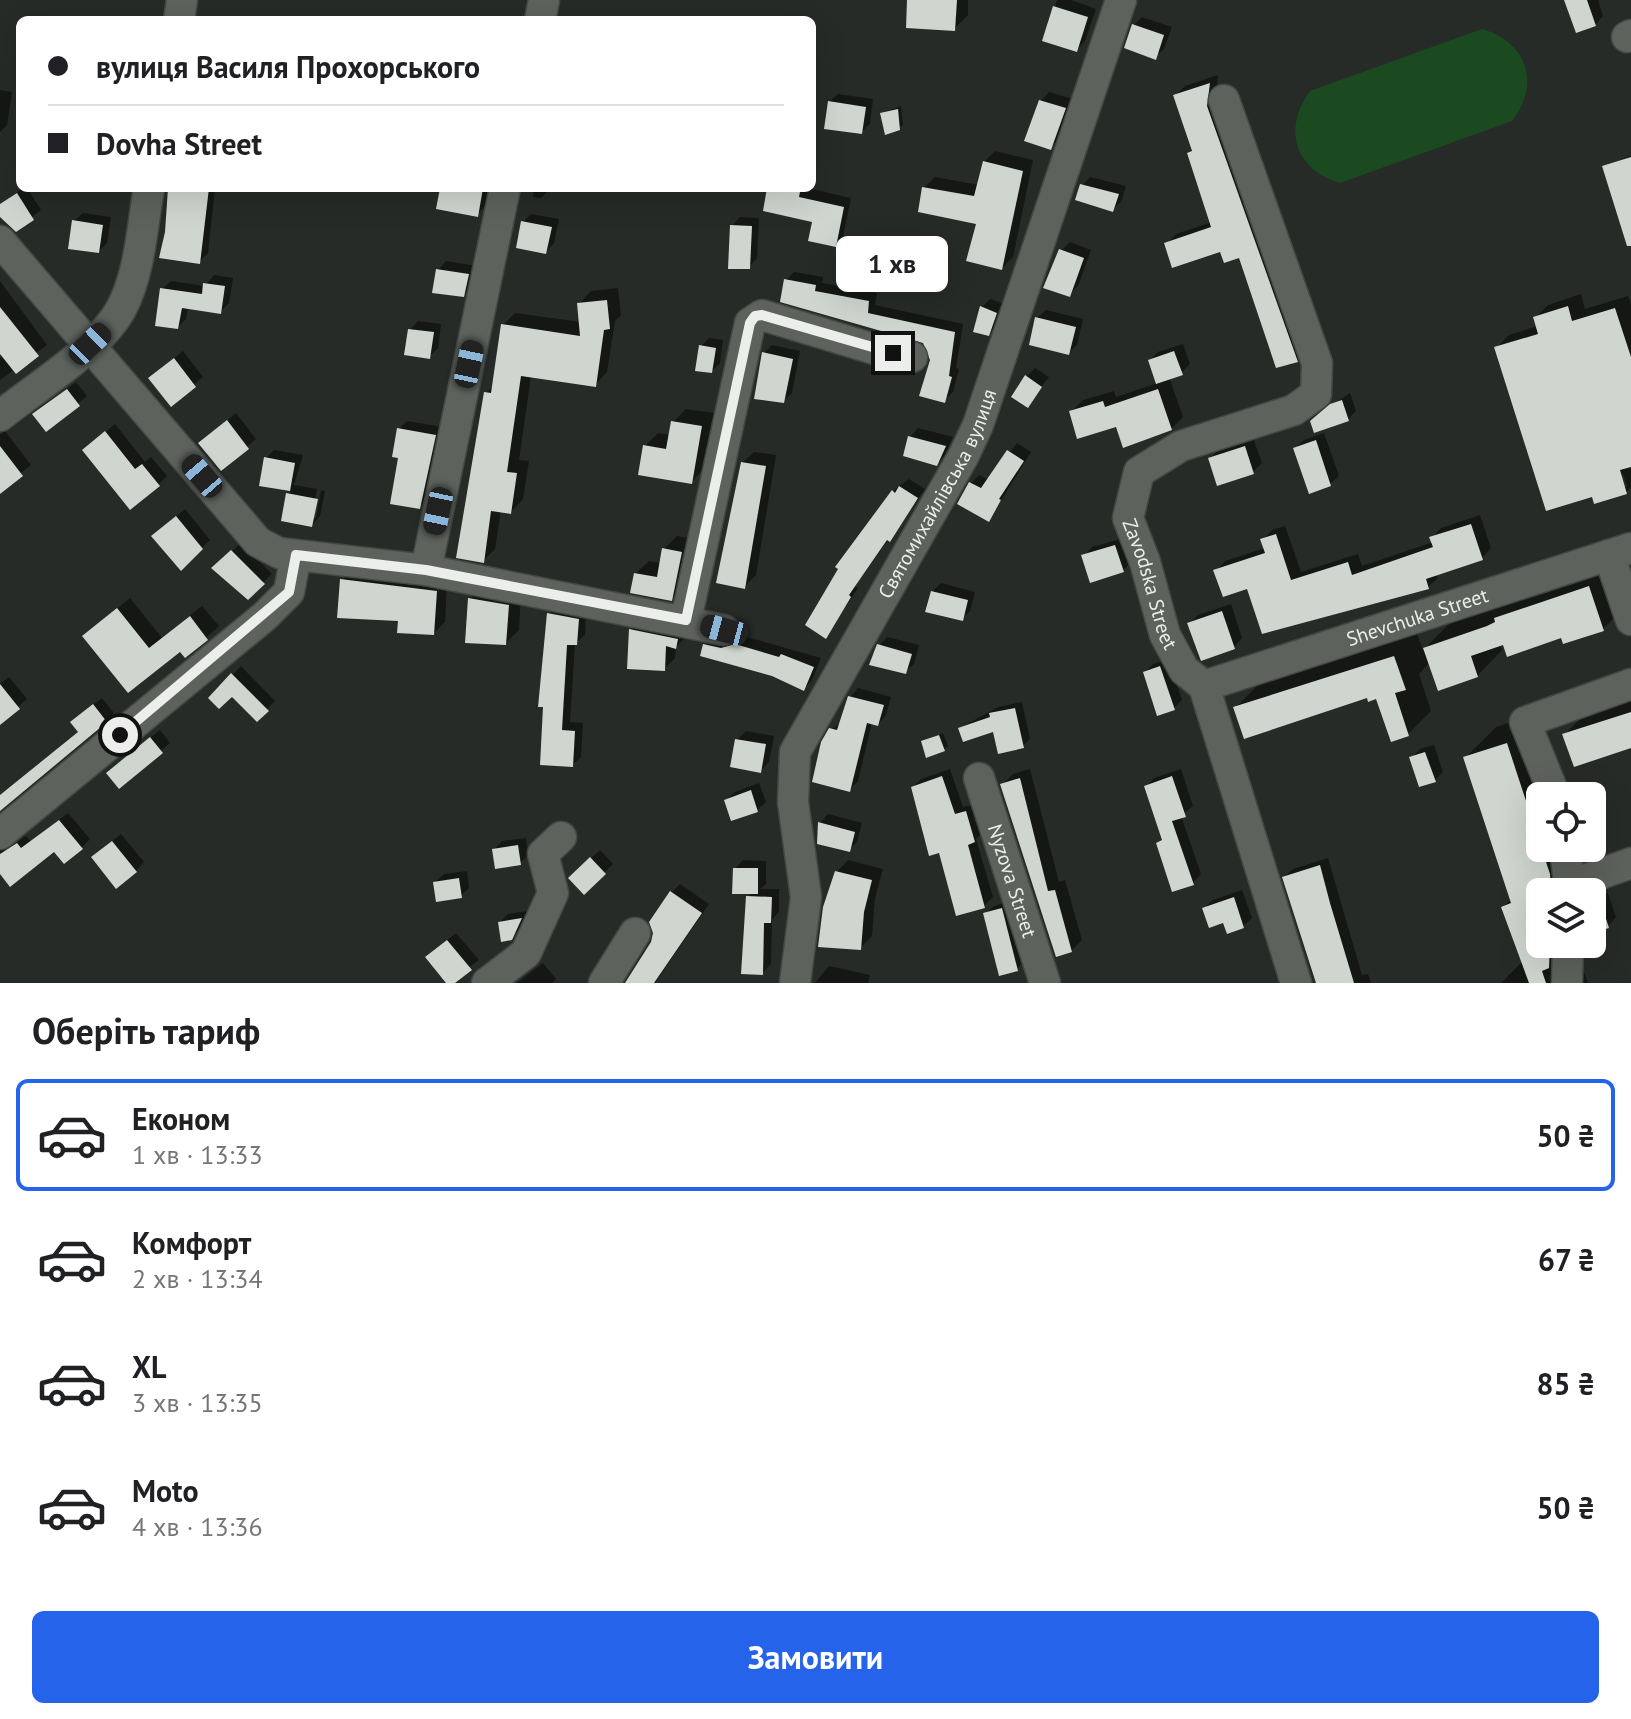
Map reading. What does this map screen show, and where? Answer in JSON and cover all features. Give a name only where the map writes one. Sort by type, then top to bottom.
[{"type":"street","name":"Святомихайлівська вулиця","points":[[795,983],[806,897],[793,802],[795,752],[978,425],[994,366],[1121,0]]},
{"type":"street","name":"Zavodska Street","points":[[1224,100],[1317,363],[1316,394],[1294,410],[1181,446],[1139,472],[1128,518],[1145,562],[1165,635],[1184,670],[1204,686],[1296,983]]},
{"type":"street","points":[[0,416],[90,344],[120,309],[131,282],[148,192]]},
{"type":"street","points":[[426,570],[504,192]]},
{"type":"street","points":[[0,241],[258,542],[279,553],[426,570],[724,630]]},
{"type":"street","points":[[686,620],[750,323],[755,316],[762,315],[874,349],[912,357]]},
{"type":"street","name":"Shevchuka Street","points":[[1204,686],[1620,552]]},
{"type":"street","points":[[1620,552],[1631,620]]},
{"type":"street","points":[[0,834],[265,616],[289,592],[296,555]]},
{"type":"street","points":[[1549,782],[1525,722],[1631,684]]},
{"type":"street","name":"Nyzova Street","points":[[979,778],[1045,983]]},
{"type":"street","points":[[487,983],[526,953],[553,893],[543,854],[561,837]]},
{"type":"street","points":[[1594,878],[1631,863]]},
{"type":"street","points":[[604,983],[635,933]]},
{"type":"street","points":[[1567,983],[1568,958]]},
{"type":"green space","points":[[1482,29],[1510,44],[1525,66],[1526,93],[1512,121],[1340,183],[1325,177],[1303,158],[1295,133],[1301,105],[1310,91]]},
{"type":"building","points":[[907,0],[957,0],[955,31],[906,28]]},
{"type":"building","points":[[1564,0],[1587,0],[1596,26],[1576,33]]},
{"type":"building","points":[[1053,6],[1088,17],[1077,52],[1042,41]]},
{"type":"building","points":[[1132,24],[1164,35],[1156,60],[1124,48]]},
{"type":"building","points":[[1210,83],[1207,106],[1298,362],[1276,368],[1239,258],[1224,263],[1220,252],[1172,268],[1164,243],[1211,227],[1187,153],[1192,151],[1173,95]]},
{"type":"building","points":[[1039,100],[1066,108],[1051,150],[1024,141]]},
{"type":"building","points":[[828,101],[866,107],[862,134],[824,129]]},
{"type":"building","points":[[898,109],[900,130],[885,135],[880,113]]},
{"type":"building","points":[[1631,157],[1631,246],[1627,246],[1602,166]]},
{"type":"building","points":[[983,161],[1023,171],[1002,270],[966,261],[976,224],[918,212],[922,187],[974,196]]},
{"type":"building","points":[[1080,184],[1119,194],[1113,212],[1075,200]]},
{"type":"building","points":[[168,192],[209,192],[200,264],[159,258],[165,232]]},
{"type":"building","points":[[439,192],[482,192],[478,217],[436,209]]},
{"type":"building","points":[[766,192],[800,192],[799,197],[844,207],[836,247],[808,241],[812,222],[763,211]]},
{"type":"building","points":[[17,193],[34,220],[16,232],[0,217],[0,204]]},
{"type":"building","points":[[72,220],[103,225],[99,253],[68,249]]},
{"type":"building","points":[[521,221],[552,227],[546,254],[516,248]]},
{"type":"building","points":[[730,225],[752,226],[750,269],[728,269]]},
{"type":"building","points":[[1059,249],[1084,258],[1070,297],[1043,288]]},
{"type":"building","points":[[436,269],[469,274],[464,297],[432,293]]},
{"type":"building","points":[[784,279],[816,285],[815,291],[869,301],[868,313],[955,332],[949,376],[952,377],[945,403],[919,396],[930,360],[923,343],[780,302]]},
{"type":"building","points":[[203,283],[225,286],[221,314],[182,308],[178,329],[155,326],[160,288],[202,294]]},
{"type":"building","points":[[607,300],[610,329],[604,330],[596,387],[521,376],[507,472],[517,473],[511,514],[491,511],[484,563],[456,558],[484,392],[491,393],[501,324],[580,336],[577,303]]},
{"type":"building","points":[[980,306],[997,313],[989,336],[973,332]]},
{"type":"building","points":[[1568,306],[1572,321],[1615,308],[1631,357],[1631,467],[1620,470],[1627,494],[1594,504],[1592,497],[1546,511],[1494,347],[1538,334],[1533,317]]},
{"type":"building","points":[[0,307],[39,356],[16,374],[0,354]]},
{"type":"building","points":[[1035,317],[1076,327],[1069,355],[1029,345]]},
{"type":"building","points":[[408,329],[434,332],[430,359],[404,355]]},
{"type":"building","points":[[699,345],[716,348],[712,373],[695,371]]},
{"type":"building","points":[[1174,351],[1183,375],[1156,384],[1148,360]]},
{"type":"building","points":[[762,352],[793,359],[784,403],[754,399]]},
{"type":"building","points":[[174,358],[196,387],[171,407],[148,378]]},
{"type":"building","points":[[1025,375],[1042,387],[1028,408],[1011,397]]},
{"type":"building","points":[[67,389],[80,406],[46,432],[32,414]]},
{"type":"building","points":[[1158,389],[1172,430],[1123,448],[1116,427],[1077,439],[1069,411],[1103,401],[1105,407]]},
{"type":"building","points":[[1342,400],[1349,421],[1314,433],[1310,421],[1330,404]]},
{"type":"building","points":[[227,420],[249,449],[221,471],[198,443]]},
{"type":"building","points":[[671,421],[702,426],[692,484],[638,475],[643,445],[666,449]]},
{"type":"building","points":[[397,428],[436,435],[420,509],[390,504],[398,458],[392,457]]},
{"type":"building","points":[[105,431],[135,469],[142,464],[160,486],[130,510],[82,450]]},
{"type":"building","points":[[908,436],[946,446],[937,466],[903,456]]},
{"type":"building","points":[[1316,440],[1331,486],[1309,494],[1293,448]]},
{"type":"building","points":[[0,446],[23,476],[0,494]]},
{"type":"building","points":[[1245,446],[1254,474],[1217,486],[1208,458]]},
{"type":"building","points":[[1007,450],[1024,461],[999,499],[989,522],[957,504],[969,482],[981,488]]},
{"type":"building","points":[[264,457],[295,463],[290,491],[259,486]]},
{"type":"building","points":[[741,462],[766,466],[745,589],[716,583]]},
{"type":"building","points":[[899,486],[918,498],[890,542],[887,540],[849,595],[851,597],[826,639],[805,625],[838,569],[835,567],[892,490],[895,493]]},
{"type":"building","points":[[286,493],[318,499],[312,527],[281,521]]},
{"type":"building","points":[[176,516],[203,549],[181,571],[151,536]]},
{"type":"building","points":[[1471,524],[1483,560],[1426,579],[1429,589],[1262,634],[1247,589],[1223,597],[1213,570],[1265,553],[1260,539],[1276,534],[1291,580],[1348,562],[1352,575],[1433,547],[1429,537]]},
{"type":"building","points":[[1115,545],[1124,572],[1090,583],[1081,555]]},
{"type":"building","points":[[662,548],[682,552],[672,601],[630,593],[634,573],[657,577]]},
{"type":"building","points":[[231,550],[265,584],[248,600],[211,568]]},
{"type":"building","points":[[340,579],[437,591],[434,635],[397,633],[398,621],[337,618]]},
{"type":"building","points":[[1589,586],[1604,631],[1563,644],[1561,638],[1507,657],[1503,645],[1471,656],[1478,677],[1438,691],[1423,648],[1487,626],[1495,622],[1494,618]]},
{"type":"building","points":[[931,591],[968,600],[963,621],[925,612]]},
{"type":"building","points":[[468,598],[509,605],[506,645],[465,643]]},
{"type":"building","points":[[117,608],[149,648],[190,616],[208,640],[185,658],[180,652],[128,693],[82,636]]},
{"type":"building","points":[[1222,611],[1235,649],[1201,661],[1187,623]]},
{"type":"building","points":[[547,613],[579,619],[577,645],[567,645],[562,730],[575,731],[573,767],[540,765],[543,707],[538,707]]},
{"type":"building","points":[[629,629],[678,639],[676,649],[666,646],[665,671],[627,669]]},
{"type":"building","points":[[703,644],[721,648],[735,644],[779,657],[781,654],[814,667],[804,691],[772,676],[700,656]]},
{"type":"building","points":[[877,644],[912,654],[906,674],[869,665]]},
{"type":"building","points":[[1394,656],[1406,690],[1395,693],[1409,736],[1391,742],[1376,699],[1368,702],[1367,698],[1244,739],[1233,707]]},
{"type":"building","points":[[1160,666],[1175,710],[1157,716],[1143,672]]},
{"type":"building","points":[[231,673],[269,711],[257,722],[232,697],[219,709],[208,698]]},
{"type":"building","points":[[0,684],[20,709],[0,725]]},
{"type":"building","points":[[848,696],[884,705],[878,726],[867,723],[850,792],[812,782],[821,742],[829,728],[837,730]]},
{"type":"building","points":[[93,704],[107,722],[0,811],[0,795],[78,732],[70,722]]},
{"type":"building","points":[[1015,708],[1024,748],[998,754],[993,732],[963,742],[958,728],[990,717],[989,713]]},
{"type":"building","points":[[1631,712],[1631,748],[1574,767],[1562,734]]},
{"type":"building","points":[[939,735],[945,751],[926,758],[921,741]]},
{"type":"building","points":[[150,737],[163,753],[119,789],[106,773]]},
{"type":"building","points":[[735,739],[766,744],[761,773],[730,767]]},
{"type":"building","points":[[1507,743],[1526,801],[1526,862],[1546,862],[1550,874],[1550,878],[1526,878],[1526,958],[1549,958],[1549,968],[1542,971],[1546,983],[1529,983],[1501,907],[1511,903],[1463,757]]},
{"type":"building","points":[[1425,752],[1436,782],[1419,787],[1409,757]]},
{"type":"building","points":[[942,776],[955,814],[966,811],[975,842],[968,845],[985,908],[956,916],[939,853],[929,856],[911,787]]},
{"type":"building","points":[[1172,776],[1186,817],[1172,821],[1194,885],[1172,892],[1156,843],[1162,840],[1144,786]]},
{"type":"building","points":[[1020,778],[1048,891],[1055,890],[1072,952],[1056,957],[1000,784]]},
{"type":"building","points":[[751,790],[758,812],[731,821],[724,800]]},
{"type":"building","points":[[59,820],[83,849],[64,864],[54,852],[10,887],[0,874],[0,854],[17,843],[21,848]]},
{"type":"building","points":[[818,822],[855,832],[850,852],[817,844]]},
{"type":"building","points":[[112,841],[137,872],[116,889],[91,857]]},
{"type":"building","points":[[518,845],[521,865],[495,869],[492,849]]},
{"type":"building","points":[[590,857],[606,874],[584,895],[568,878]]},
{"type":"building","points":[[1320,865],[1354,983],[1316,983],[1282,877]]},
{"type":"building","points":[[733,868],[758,868],[758,894],[732,894]]},
{"type":"building","points":[[835,871],[872,880],[864,912],[861,950],[818,947],[823,907]]},
{"type":"building","points":[[459,878],[462,898],[436,902],[433,882]]},
{"type":"building","points":[[670,891],[702,913],[654,983],[625,983],[651,942],[653,933],[649,922]]},
{"type":"building","points":[[746,896],[772,897],[771,923],[764,923],[763,975],[741,974]]},
{"type":"building","points":[[1234,897],[1244,928],[1227,934],[1223,923],[1209,928],[1202,908]]},
{"type":"building","points":[[1002,908],[1018,971],[999,976],[983,913]]},
{"type":"building","points":[[522,918],[512,940],[501,942],[498,922]]},
{"type":"building","points":[[447,940],[472,970],[455,983],[446,983],[425,957]]},
{"type":"route","points":[[120,735],[265,616],[289,592],[296,555],[426,570],[686,620],[750,323],[755,316],[762,315],[893,353]]}]
